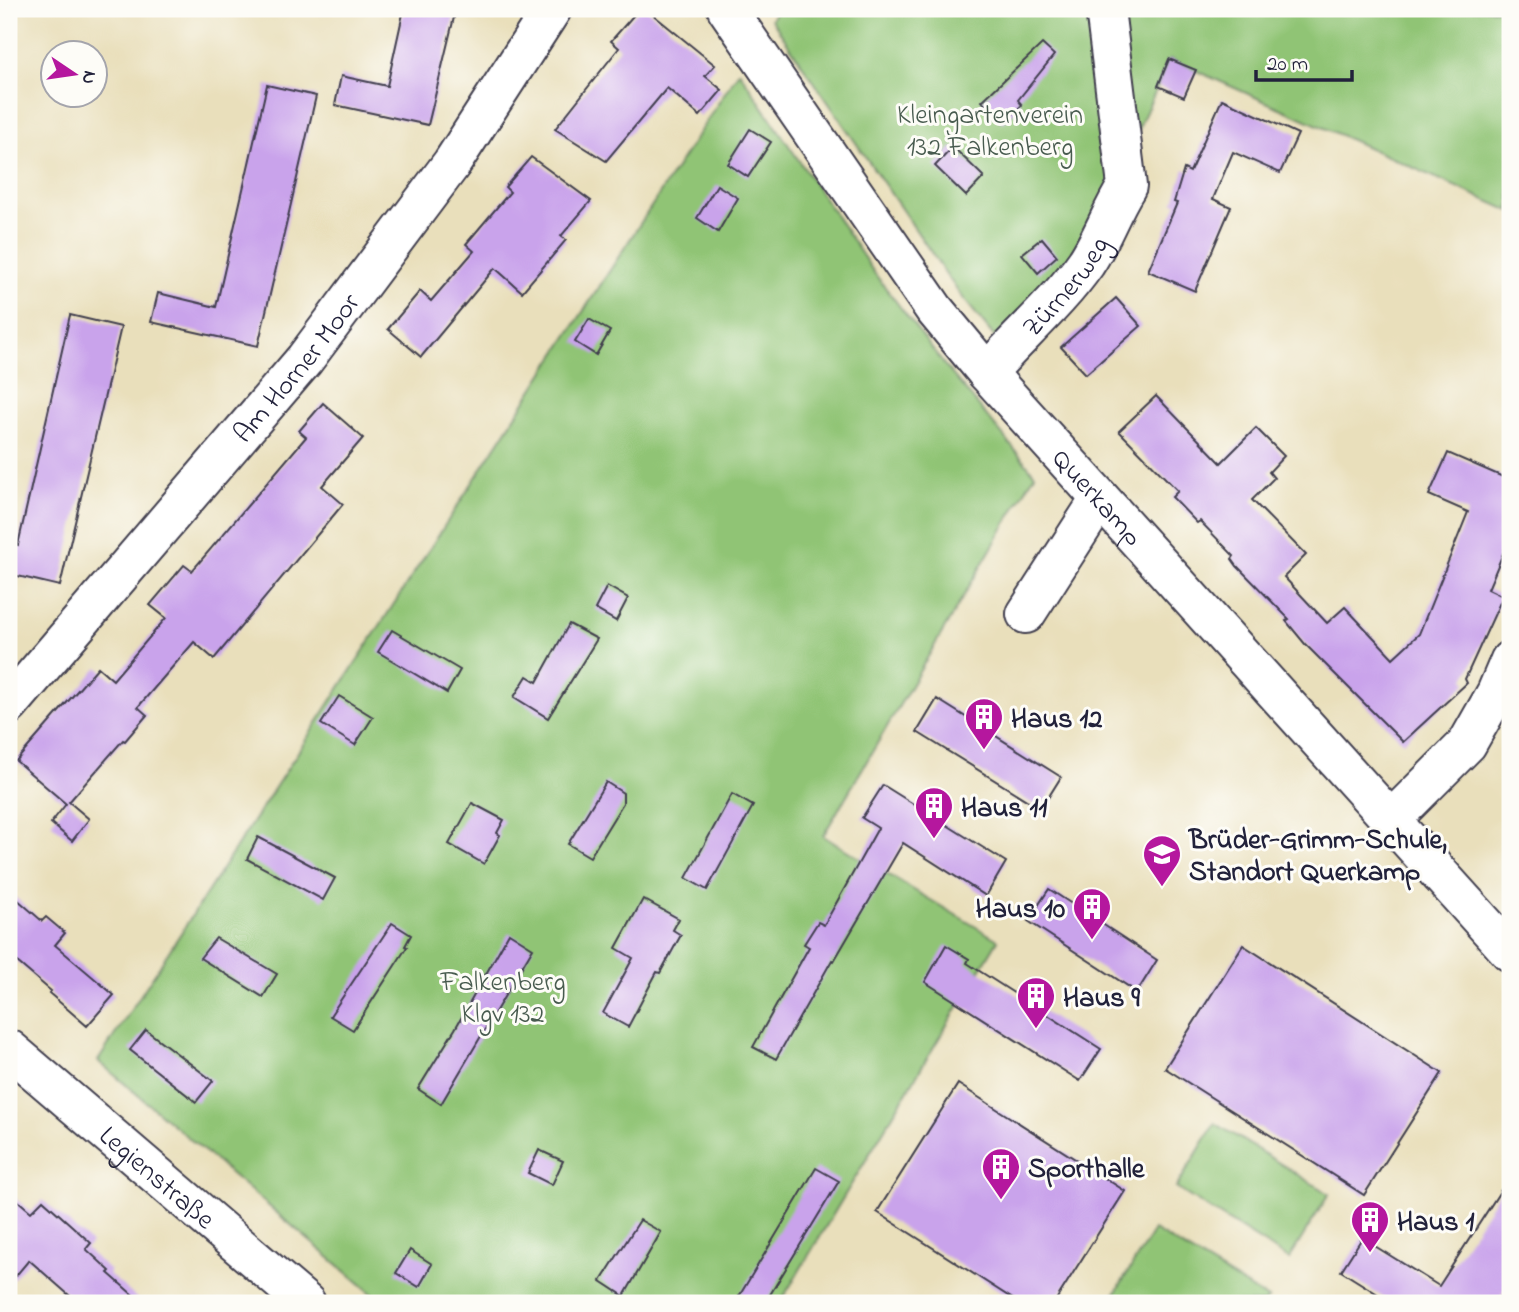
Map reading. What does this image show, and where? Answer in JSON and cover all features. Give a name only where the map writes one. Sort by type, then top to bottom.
[{"type":"street","name":"Am Horner Moor","points":[[9,705],[304,359],[453,163],[552,9]]},
{"type":"street","name":"Querkamp","points":[[727,9],[934,309],[987,373],[1510,952]]},
{"type":"street","points":[[1105,9],[1127,186]]},
{"type":"street","name":"Zürnerweg","points":[[987,373],[1085,264],[1106,231],[1116,203],[1127,186],[1147,140]]},
{"type":"street","points":[[1026,614],[1100,499]]},
{"type":"street","points":[[1390,821],[1467,744],[1496,694],[1510,660]]},
{"type":"street","name":"Legienstraße","points":[[9,1049],[306,1303]]},
{"type":"green space","name":"Kleingartenverein 132 Falkenberg","points":[[778,9],[1094,9],[1117,172],[1071,264],[996,339],[959,293],[771,19]]},
{"type":"green space","points":[[1112,9],[1510,9],[1510,211],[1170,59],[1130,147]]},
{"type":"green space","name":"Falkenberg Klgv 132","points":[[739,71],[875,274],[946,367],[1035,474],[823,836],[998,940],[780,1303],[383,1303],[98,1061]]},
{"type":"green space","points":[[1215,1123],[1329,1194],[1289,1259],[1176,1188]]},
{"type":"green space","points":[[1154,1230],[1268,1299],[1265,1303],[1109,1303]]},
{"type":"building","points":[[404,9],[456,9],[428,125],[335,105],[341,76],[387,86]]},
{"type":"building","points":[[639,9],[646,9],[715,65],[705,76],[722,90],[700,116],[667,88],[606,161],[555,129],[619,48],[611,41]]},
{"type":"building","points":[[1042,44],[1054,55],[1018,100],[1022,105],[1003,123],[982,101]]},
{"type":"building","points":[[1169,59],[1196,70],[1184,97],[1158,86]]},
{"type":"building","points":[[267,85],[316,96],[258,346],[151,322],[158,293],[216,307]]},
{"type":"building","points":[[1222,99],[1298,134],[1280,173],[1233,152],[1213,199],[1231,207],[1195,291],[1148,271],[1177,203],[1174,202],[1184,169],[1190,172]]},
{"type":"building","points":[[750,129],[771,142],[748,177],[728,164]]},
{"type":"building","points":[[953,147],[984,177],[966,196],[935,166]]},
{"type":"building","points":[[531,157],[591,201],[561,236],[566,240],[522,292],[495,268],[421,357],[388,329],[420,291],[431,301],[474,251],[466,244],[510,192],[505,187]]},
{"type":"building","points":[[717,185],[738,198],[718,232],[697,218]]},
{"type":"building","points":[[1042,238],[1057,256],[1038,273],[1022,254]]},
{"type":"building","points":[[1116,298],[1141,326],[1086,374],[1061,347]]},
{"type":"building","points":[[70,315],[121,327],[60,586],[9,574],[9,543],[18,545]]},
{"type":"building","points":[[589,319],[610,331],[596,355],[575,342]]},
{"type":"building","points":[[1156,396],[1221,463],[1256,428],[1284,456],[1269,472],[1274,478],[1252,500],[1306,555],[1284,577],[1327,623],[1345,607],[1393,658],[1419,634],[1468,512],[1429,495],[1448,453],[1510,480],[1510,537],[1488,589],[1503,596],[1465,679],[1467,683],[1403,742],[1305,644],[1286,621],[1289,619],[1237,566],[1232,559],[1234,556],[1172,497],[1178,491],[1119,431]]},
{"type":"building","points":[[323,403],[363,438],[322,486],[343,504],[214,659],[194,642],[138,707],[147,715],[69,802],[89,819],[72,841],[51,823],[66,804],[16,761],[98,667],[113,680],[166,618],[150,605],[184,565],[192,571],[306,437],[299,431]]},
{"type":"building","points":[[607,586],[628,598],[616,621],[595,609]]},
{"type":"building","points":[[569,624],[597,639],[548,718],[514,697],[527,676],[537,682]]},
{"type":"building","points":[[392,630],[460,670],[447,693],[378,652]]},
{"type":"building","points":[[339,696],[373,717],[355,745],[321,724]]},
{"type":"building","name":"Haus 12","points":[[937,699],[1061,777],[1041,809],[917,732]]},
{"type":"building","points":[[606,782],[623,793],[623,803],[590,857],[568,844]]},
{"type":"building","points":[[883,785],[1006,862],[986,896],[903,843],[776,1059],[753,1047],[809,947],[804,944],[818,922],[824,925],[878,828],[862,818]]},
{"type":"building","points":[[732,794],[753,806],[707,890],[686,878]]},
{"type":"building","points":[[472,803],[504,820],[497,833],[500,835],[484,864],[449,844]]},
{"type":"building","points":[[258,837],[335,878],[323,900],[247,859]]},
{"type":"building","name":"Haus 10","points":[[1049,889],[1157,960],[1137,992],[1028,921]]},
{"type":"building","points":[[9,892],[42,921],[46,917],[65,933],[55,945],[114,995],[87,1026],[9,955]]},
{"type":"building","points":[[643,899],[679,919],[673,930],[681,935],[660,973],[657,972],[628,1027],[603,1013],[633,958],[616,948]]},
{"type":"building","points":[[392,923],[411,935],[405,946],[407,947],[353,1030],[330,1016]]},
{"type":"building","points":[[509,933],[533,948],[441,1104],[418,1089]]},
{"type":"building","points":[[216,938],[277,974],[263,997],[200,958]]},
{"type":"building","name":"Haus 9","points":[[946,945],[969,959],[967,963],[1101,1049],[1080,1081],[925,982]]},
{"type":"building","points":[[1243,945],[1442,1073],[1364,1195],[1165,1068]]},
{"type":"building","points":[[146,1030],[213,1081],[196,1102],[130,1050]]},
{"type":"building","name":"Sporthalle","points":[[958,1084],[1125,1191],[1054,1303],[1019,1303],[877,1212]]},
{"type":"building","points":[[539,1150],[563,1161],[552,1185],[528,1173]]},
{"type":"building","points":[[816,1168],[839,1181],[765,1303],[735,1303]]},
{"type":"building","points":[[1510,1176],[1510,1281],[1496,1303],[1392,1303],[1341,1271],[1362,1238],[1439,1286]]},
{"type":"building","points":[[9,1193],[31,1212],[43,1200],[91,1243],[86,1249],[142,1303],[78,1303],[29,1260],[9,1284]]},
{"type":"building","points":[[640,1220],[661,1232],[624,1296],[601,1281]]},
{"type":"building","points":[[410,1250],[432,1264],[419,1287],[396,1273]]},
{"type":"place","name":"Haus 12","points":[[984,751]]},
{"type":"place","name":"Haus 11","points":[[934,840]]},
{"type":"place","name":"Brüder-Grimm-Schule, Standort Querkamp","points":[[1162,888]]},
{"type":"place","name":"Haus 10","points":[[1092,941]]},
{"type":"place","name":"Haus 9","points":[[1036,1030]]},
{"type":"place","name":"Sporthalle","points":[[1001,1201]]},
{"type":"place","name":"Haus 1","points":[[1370,1254]]}]
